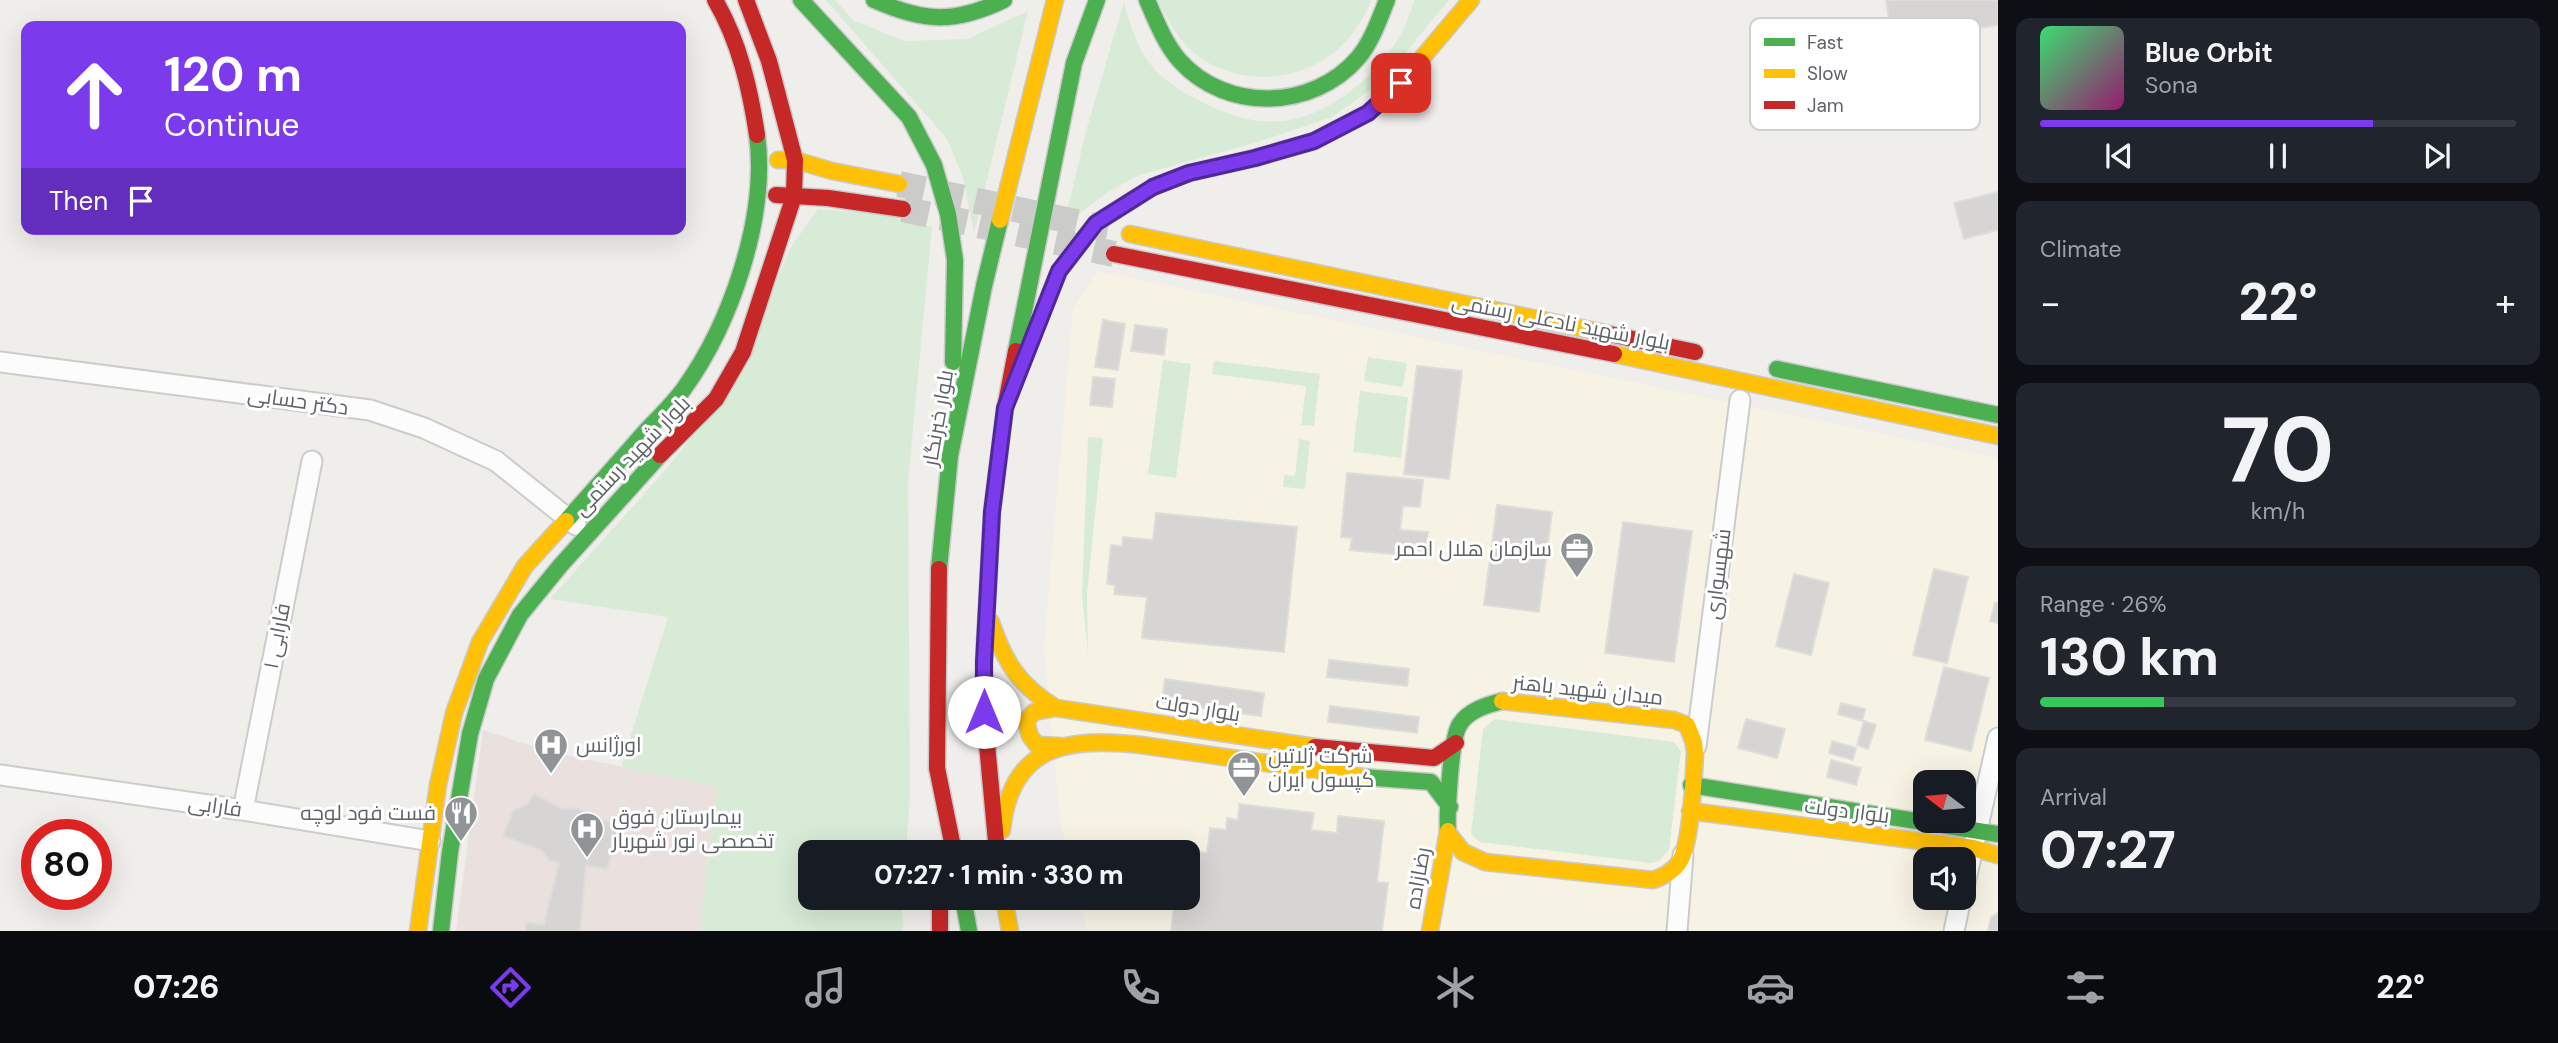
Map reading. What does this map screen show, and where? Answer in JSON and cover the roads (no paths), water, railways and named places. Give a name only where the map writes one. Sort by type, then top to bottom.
[{"type":"main road","name":"بلوار شهید رستمی","points":[[418,931],[438,785],[454,713],[480,642],[524,566],[683,390],[723,322],[740,274],[759,193],[760,159],[750,88],[726,19],[715,0]]},
{"type":"main road","name":"بلوار شهید رستمی","points":[[441,931],[450,852],[470,734],[486,679],[520,615],[587,534],[716,399],[743,352],[766,287],[794,196],[795,160],[769,61],[746,0]]},
{"type":"main road","points":[[801,0],[909,117],[934,165],[948,214],[956,260],[950,457]]},
{"type":"main road","points":[[874,0],[895,10],[938,20],[979,13],[1004,0]]},
{"type":"main road","name":"بلوار خبرنگار","points":[[952,840],[937,768],[939,574],[950,457],[984,286],[1055,0]]},
{"type":"main road","points":[[999,840],[984,712],[992,512],[1005,408],[1074,63],[1097,0]]},
{"type":"main road","points":[[1147,0],[1162,36],[1188,68],[1229,93],[1263,99],[1297,94],[1333,82],[1358,58],[1377,28],[1387,0]]},
{"type":"main road","points":[[1005,408],[1059,271],[1096,223],[1153,187],[1189,173],[1314,141],[1368,113],[1401,83],[1471,0]]},
{"type":"main road","points":[[760,159],[795,160],[832,171],[899,184]]},
{"type":"main road","points":[[759,193],[903,209]]},
{"type":"main road","name":"بلوار شهید نادعلی رستمی","points":[[1130,234],[1713,355]]},
{"type":"main road","name":"بلوار شهید نادعلی رستمی","points":[[1114,254],[1744,380],[1998,436]]},
{"type":"main road","points":[[1767,367],[1998,415]]},
{"type":"main road","name":"بلوار دولت","points":[[987,607],[1002,656],[1025,686],[1056,708],[1303,746],[1434,758],[1456,743]]},
{"type":"main road","name":"میدان شهید باهنر","points":[[1448,831],[1457,728],[1484,705],[1502,701],[1674,720],[1687,725],[1696,747]]},
{"type":"main road","points":[[1056,708],[1034,712],[1026,721],[1030,736],[1037,745],[1060,746],[1094,742],[1137,744],[1318,772],[1432,782],[1450,807]]},
{"type":"main road","points":[[1001,840],[1002,820],[1011,791],[1028,766],[1060,746]]},
{"type":"main road","points":[[1448,831],[1467,856],[1485,862],[1653,880],[1666,877],[1683,855],[1696,747]]},
{"type":"main road","points":[[937,768],[939,840]]},
{"type":"main road","name":"بلوار دولت","points":[[1691,785],[1975,839],[1998,855]]},
{"type":"main road","name":"بلوار دولت","points":[[1690,811],[1975,839],[1998,834]]},
{"type":"main road","name":"رضازاده","points":[[1430,931],[1448,831]]},
{"type":"main road","points":[[940,910],[940,931]]},
{"type":"main road","points":[[965,910],[969,931]]},
{"type":"main road","points":[[1006,910],[1010,931]]},
{"type":"street","name":"دکتر حسابی","points":[[0,362],[370,410],[424,428],[496,461],[587,534]]},
{"type":"street","name":"شهسواری","points":[[1696,747],[1740,400]]},
{"type":"street","name":"فارابی ۱","points":[[243,810],[312,461]]},
{"type":"street","points":[[1973,847],[1998,738]]},
{"type":"street","name":"فارابی","points":[[0,775],[243,810],[430,841]]},
{"type":"street","points":[[1677,931],[1683,855]]},
{"type":"street","points":[[1954,931],[1958,910]]},
{"type":"tunnel","points":[[899,184],[1108,229]]},
{"type":"tunnel","points":[[903,209],[1114,254]]},
{"type":"place","name":"سازمان هلال احمر","points":[[1577,579]]},
{"type":"place","name":"اورژانس","points":[[551,775]]},
{"type":"place","name":"شرکت ژلاتین کپسول ایران","points":[[1244,798]]},
{"type":"place","name":"فست فود لوچه","points":[[461,843]]},
{"type":"place","name":"بیمارستان فوق تخصصی نور شهریار","points":[[587,859]]}]
